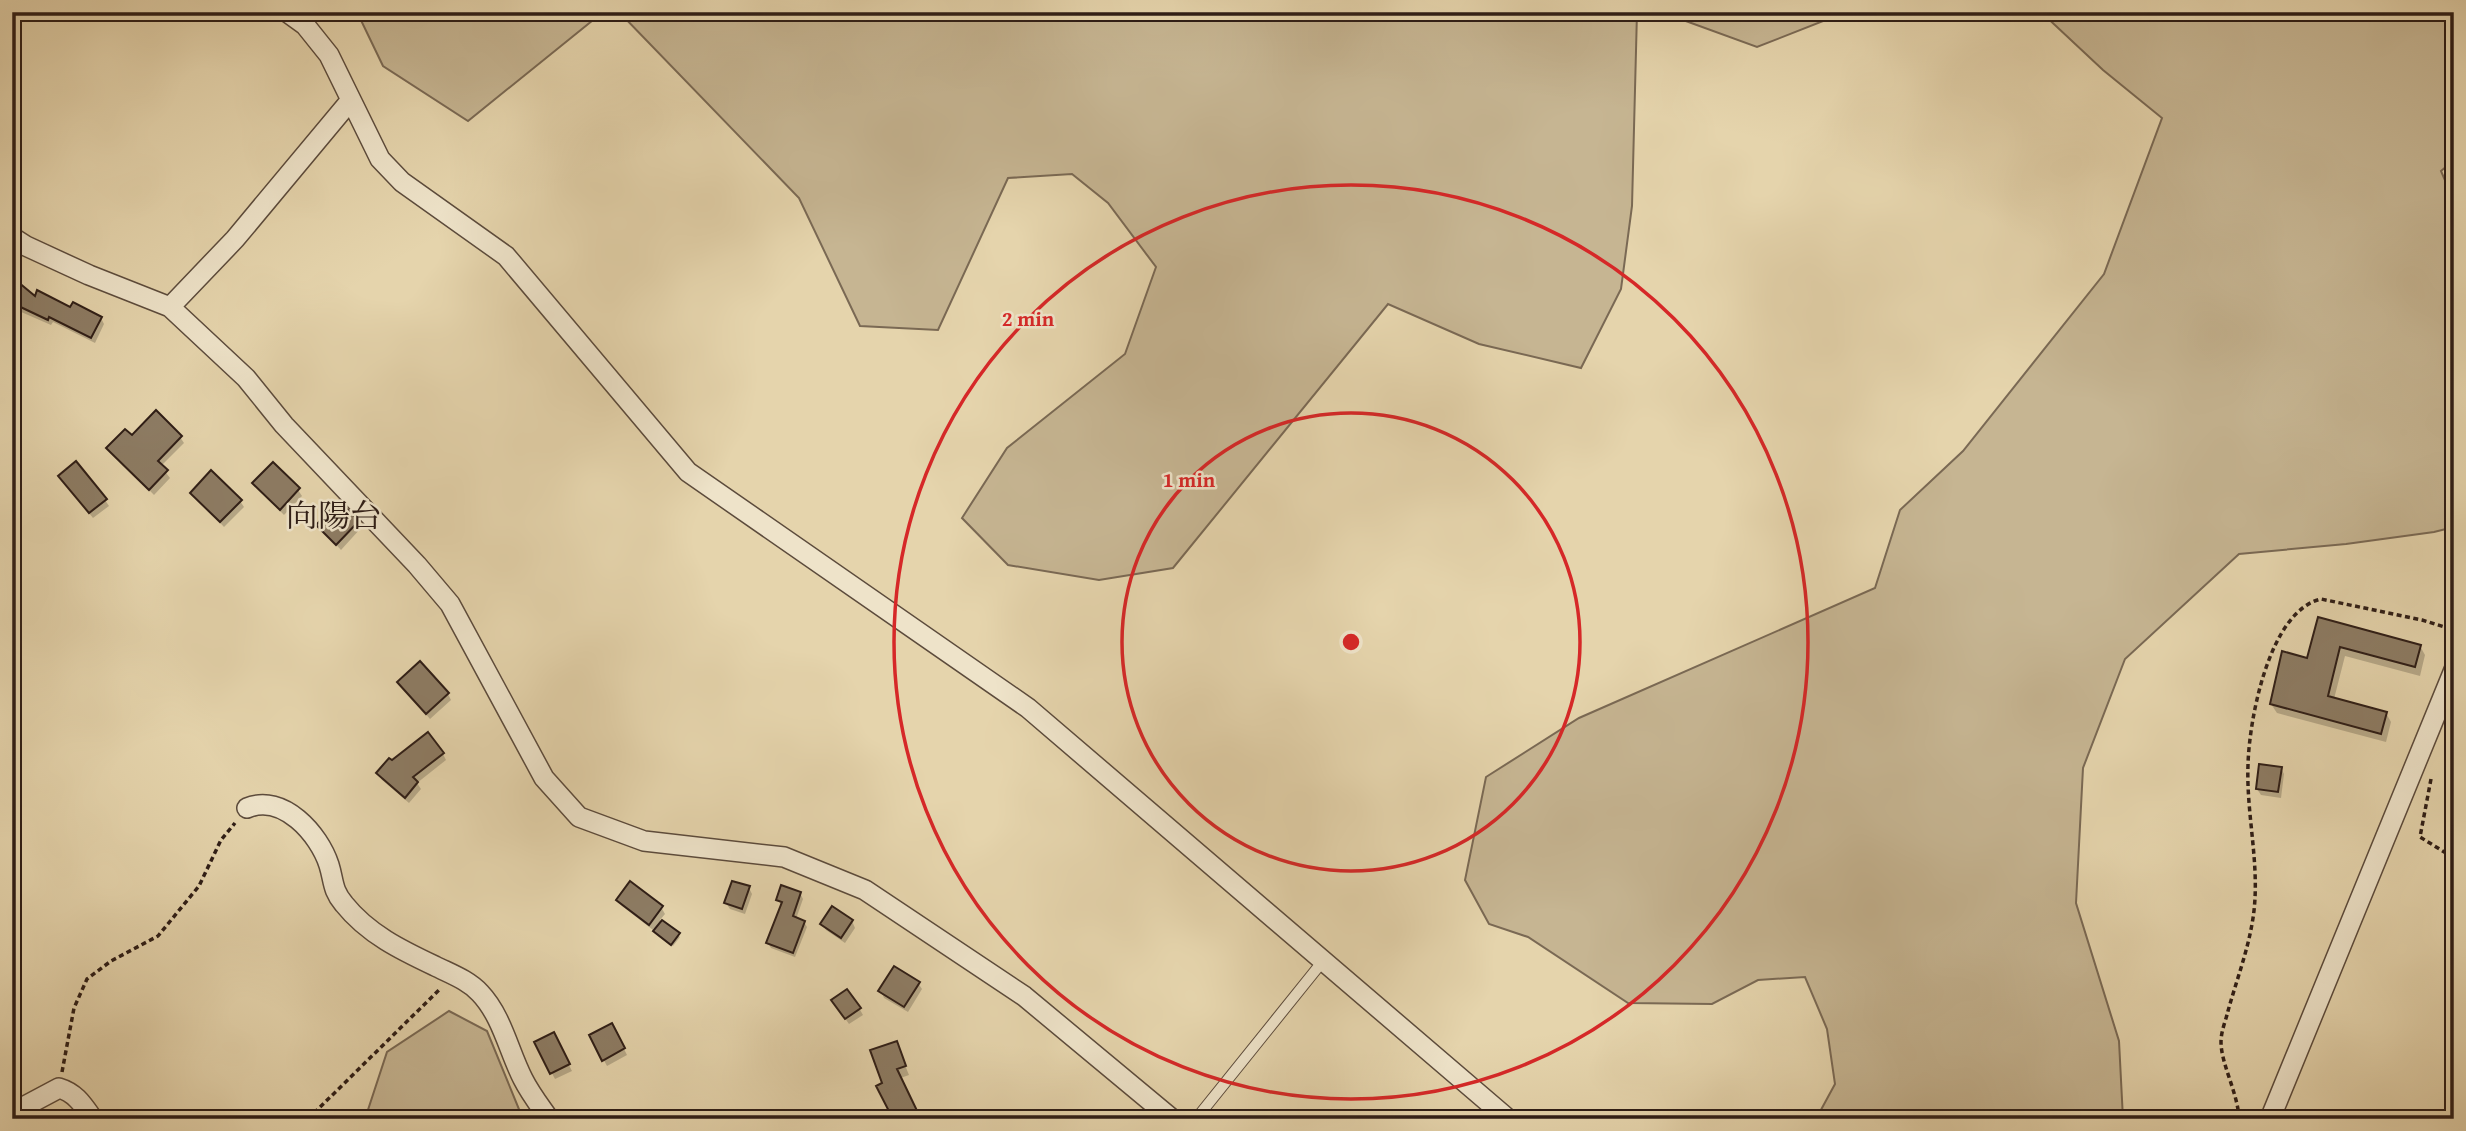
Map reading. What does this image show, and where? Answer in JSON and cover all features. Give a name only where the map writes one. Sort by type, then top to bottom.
[{"type":"street","points":[[287,12],[305,25],[329,55],[380,159],[402,182],[506,256],[688,472],[1028,708],[1508,1119]]},
{"type":"street","points":[[170,307],[235,239],[350,101]]},
{"type":"street","points":[[12,237],[89,275],[170,307],[246,378],[284,425],[409,555],[450,604],[544,778],[579,817],[644,841],[785,857],[865,890],[1024,996],[1172,1119]]},
{"type":"street","points":[[2270,1119],[2454,670]]},
{"type":"street","points":[[247,808],[257,804],[276,807],[301,820],[329,865],[332,885],[342,902],[363,925],[383,940],[467,982],[482,995],[500,1026],[523,1079],[549,1119]]},
{"type":"street","points":[[12,1113],[59,1088],[70,1091],[81,1101],[93,1119]]},
{"type":"lane","points":[[1196,1119],[1323,961]]},
{"type":"lane","points":[[698,1119],[713,1119]]},
{"type":"path","points":[[2239,1119],[2239,1106],[2221,1043],[2252,924],[2255,898],[2254,845],[2248,765],[2253,712],[2274,647],[2295,615],[2312,601],[2321,599],[2422,620],[2454,630]]},
{"type":"path","points":[[2433,769],[2420,837],[2454,858]]},
{"type":"path","points":[[59,1088],[75,1008],[87,979],[111,961],[158,936],[200,886],[221,840],[247,808]]},
{"type":"path","points":[[308,1119],[454,976]]},
{"type":"shaded area","points":[[357,12],[603,12],[468,121],[383,66]]},
{"type":"shaded area","points":[[619,12],[1637,12],[1632,206],[1621,289],[1581,368],[1479,344],[1388,304],[1173,568],[1099,580],[1008,565],[962,518],[1007,448],[1125,354],[1156,267],[1108,203],[1072,174],[1008,178],[938,330],[860,326],[799,198]]},
{"type":"shaded area","points":[[1661,12],[1846,12],[1757,47]]},
{"type":"shaded area","points":[[2041,12],[2454,12],[2454,160],[2441,171],[2454,201],[2454,527],[2346,544],[2239,554],[2125,659],[2083,768],[2076,903],[2119,1041],[2123,1119],[1816,1119],[1835,1084],[1827,1029],[1805,977],[1758,980],[1712,1004],[1628,1003],[1528,937],[1489,924],[1465,880],[1486,777],[1579,718],[1875,588],[1900,510],[1963,451],[2104,274],[2162,118],[2103,70]]},
{"type":"shaded area","points":[[449,1011],[487,1031],[523,1119],[365,1119],[387,1052]]},
{"type":"building","points":[[12,277],[35,296],[37,290],[70,307],[73,302],[102,317],[91,338],[49,317],[48,320],[12,303]]},
{"type":"building","points":[[156,410],[182,436],[158,461],[168,470],[149,490],[106,448],[125,429],[132,435]]},
{"type":"building","points":[[76,461],[107,499],[89,513],[58,476]]},
{"type":"building","points":[[273,462],[300,488],[280,510],[252,483]]},
{"type":"building","points":[[211,470],[242,500],[220,522],[190,493]]},
{"type":"building","points":[[339,501],[359,521],[336,545],[316,525]]},
{"type":"building","points":[[2318,617],[2421,645],[2415,667],[2340,647],[2328,696],[2387,712],[2381,734],[2270,704],[2282,651],[2307,658]]},
{"type":"building","points":[[420,661],[449,693],[426,714],[397,682]]},
{"type":"building","points":[[428,732],[444,753],[413,777],[418,782],[405,798],[376,773],[389,758],[392,760]]},
{"type":"building","points":[[2259,764],[2282,767],[2278,792],[2256,789]]},
{"type":"building","points":[[630,881],[663,906],[649,925],[616,900]]},
{"type":"building","points":[[732,881],[750,886],[742,909],[724,903]]},
{"type":"building","points":[[781,885],[801,892],[793,916],[805,921],[793,953],[766,943],[782,902],[776,900]]},
{"type":"building","points":[[832,906],[853,920],[841,938],[820,924]]},
{"type":"building","points":[[662,920],[680,933],[671,945],[653,931]]},
{"type":"building","points":[[894,966],[920,982],[904,1007],[878,991]]},
{"type":"building","points":[[847,989],[861,1008],[845,1019],[831,1000]]},
{"type":"building","points":[[612,1023],[625,1048],[602,1061],[589,1035]]},
{"type":"building","points":[[554,1032],[570,1064],[550,1074],[534,1042]]},
{"type":"building","points":[[897,1041],[906,1066],[897,1069],[921,1119],[893,1119],[876,1086],[882,1083],[870,1050]]},
{"type":"district","name":"向陽台","points":[[334,516]]}]
